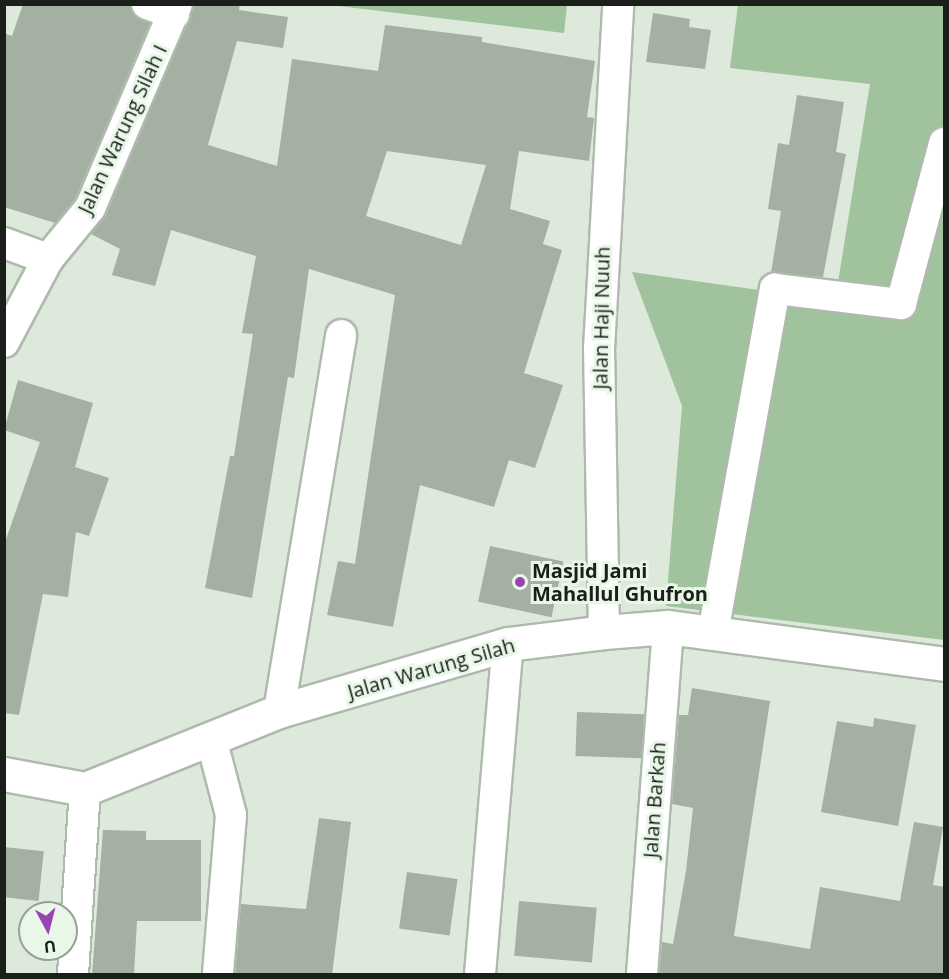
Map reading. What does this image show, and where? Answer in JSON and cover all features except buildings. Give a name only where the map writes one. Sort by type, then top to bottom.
[{"type":"street","name":"Jalan Haji Nuuh","points":[[603,632],[599,349],[618,4]]},
{"type":"street","name":"Jalan Warung Silah I","points":[[4,342],[48,259],[90,208],[166,8]]},
{"type":"street","points":[[713,633],[775,289],[901,304],[945,143]]},
{"type":"street","points":[[4,243],[48,259]]},
{"type":"street","points":[[279,711],[341,335]]},
{"type":"street","name":"Jalan Warung Silah","points":[[85,789],[212,742],[279,711],[508,644],[603,632],[668,627],[945,663]]},
{"type":"street","name":"Jalan Barkah","points":[[642,975],[668,627]]},
{"type":"street","points":[[480,975],[508,644]]},
{"type":"street","points":[[212,742],[231,815],[218,975]]},
{"type":"street","points":[[4,774],[85,789],[73,975]]},
{"type":"green space","points":[[330,5],[567,5],[564,33]]},
{"type":"green space","points":[[738,5],[944,5],[944,640],[666,606],[682,406],[632,272],[835,301],[870,84],[730,68]]},
{"type":"place","name":"Masjid Jami Mahallul Ghufron","points":[[520,582]]}]
